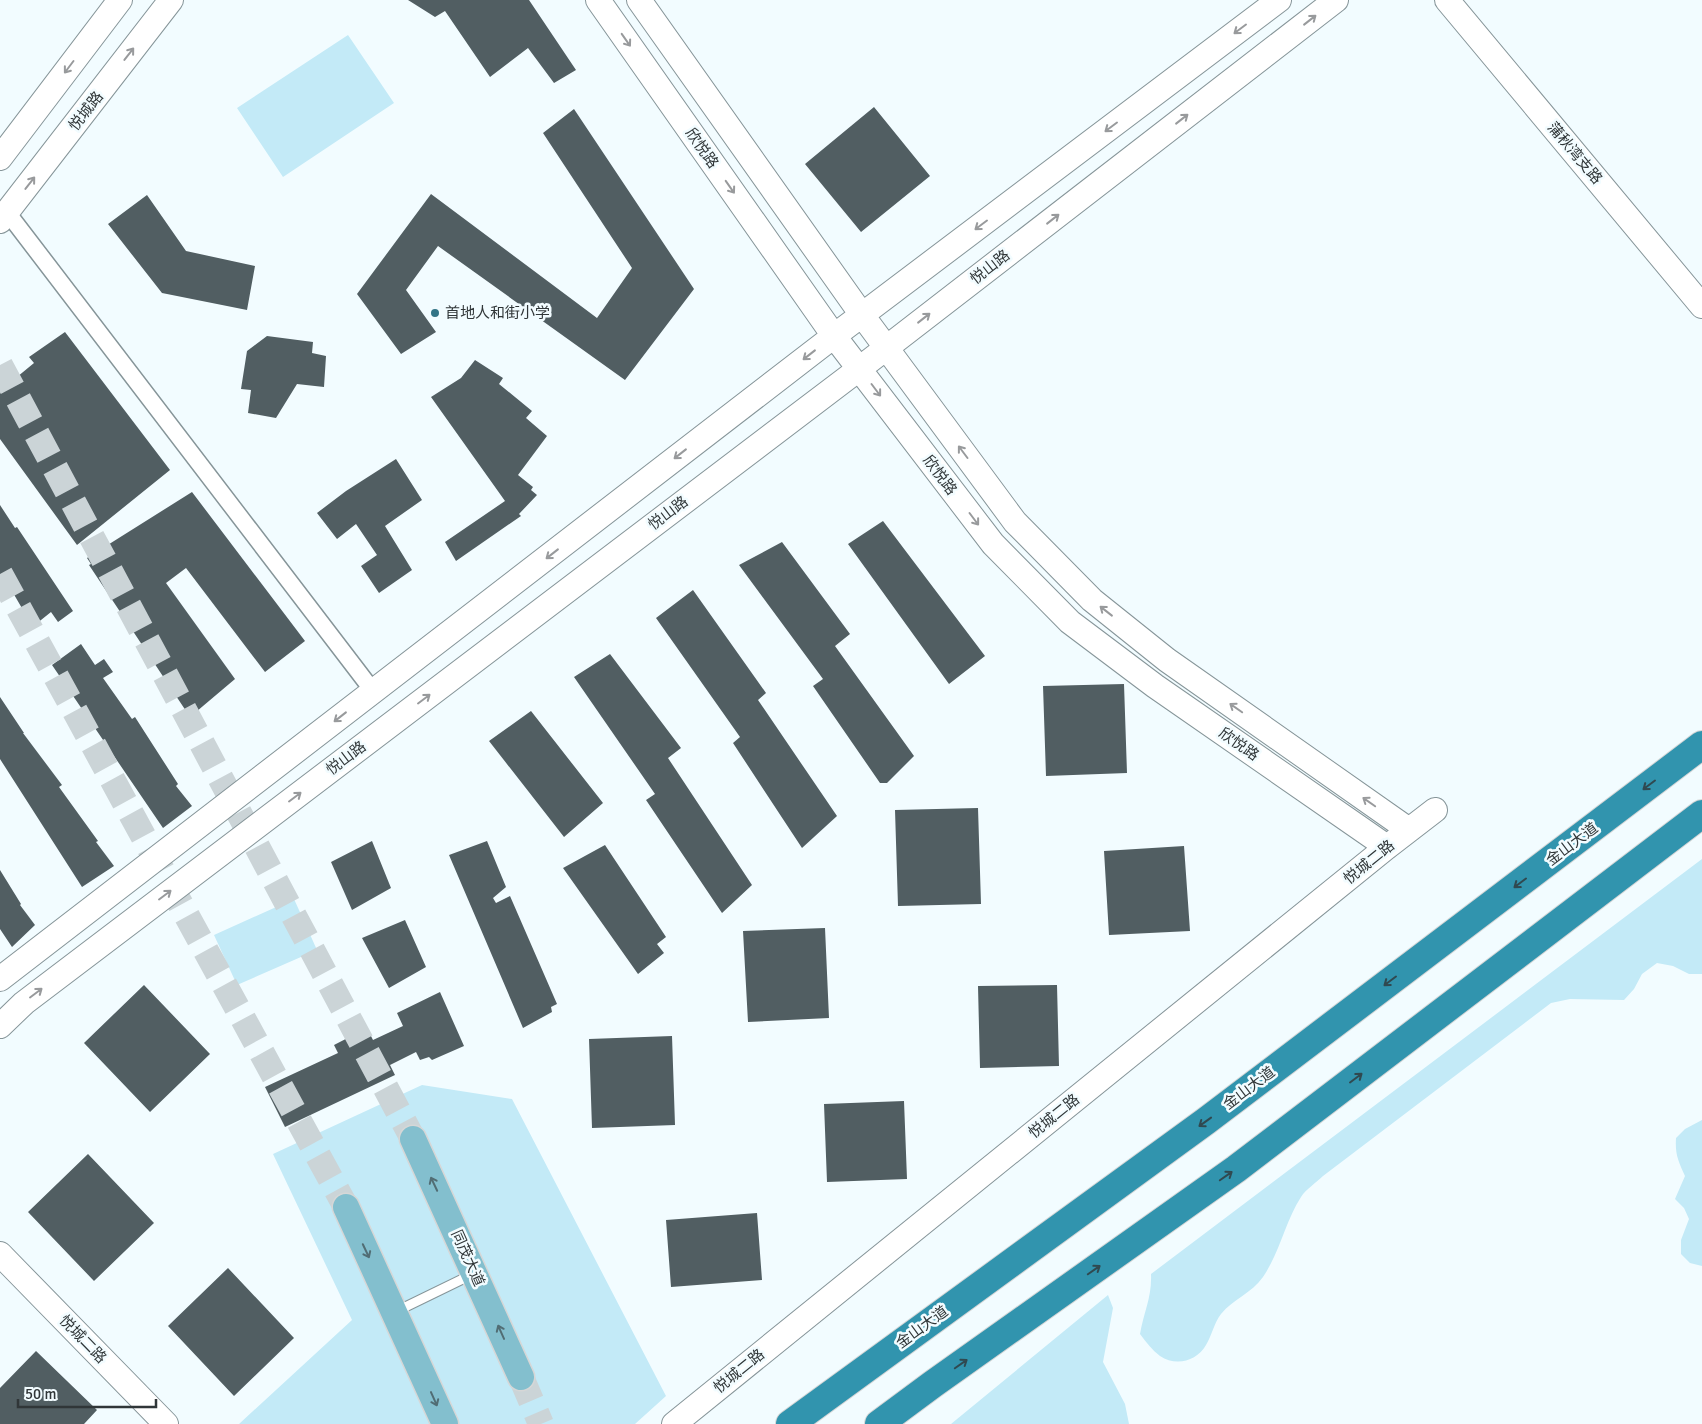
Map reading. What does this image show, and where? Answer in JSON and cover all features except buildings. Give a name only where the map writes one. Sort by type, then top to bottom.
[{"type":"highway","name":"金山大道","points":[[790,1424],[1206,1121],[1692,752]]},
{"type":"highway","points":[[879,1424],[1236,1168],[1702,814]]},
{"type":"highway","points":[[899,1424],[933,1384]]},
{"type":"main road","points":[[0,158],[120,0]]},
{"type":"main road","name":"悦城路","points":[[3,217],[171,0]]},
{"type":"main road","name":"欣悦路","points":[[598,0],[834,336],[993,544],[1070,622],[1154,686],[1387,847]]},
{"type":"main road","name":"欣悦路","points":[[639,0],[862,315],[1015,522],[1092,600],[1167,660],[1409,830]]},
{"type":"main road","points":[[0,979],[834,336],[1279,0]]},
{"type":"main road","name":"悦山路","points":[[0,1026],[24,1003],[886,348],[1336,0]]},
{"type":"main road","name":"蒲秋湾支路","points":[[1447,0],[1702,306]]},
{"type":"main road","points":[[1692,752],[1702,738]]},
{"type":"main road","name":"悦城二路","points":[[674,1424],[1435,810]]},
{"type":"main road","name":"同茂大道","points":[[413,1139],[520,1377]]},
{"type":"main road","points":[[346,1207],[445,1424]]},
{"type":"main road","name":"悦城二路","points":[[0,1254],[166,1424]]},
{"type":"street","points":[[3,217],[373,691]]},
{"type":"lane","points":[[395,1313],[475,1274]]},
{"type":"shaded area","points":[[348,35],[394,103],[283,177],[237,108]]},
{"type":"shaded area","points":[[1702,859],[1702,974],[1689,974],[1673,966],[1657,963],[1642,974],[1634,989],[1624,1000],[1570,999],[1551,1003],[1323,1176],[1306,1191],[1295,1207],[1274,1257],[1263,1277],[1259,1283],[1221,1314],[1202,1351],[1186,1361],[1179,1362],[1160,1356],[1149,1346],[1140,1334],[1149,1297],[1151,1274]]},
{"type":"shaded area","points":[[294,899],[317,950],[237,985],[214,935]]},
{"type":"shaded area","points":[[422,1085],[512,1099],[666,1396],[635,1424],[239,1424],[352,1320],[273,1154]]},
{"type":"shaded area","points":[[1702,1120],[1702,1266],[1690,1263],[1681,1254],[1681,1240],[1689,1219],[1684,1208],[1675,1199],[1685,1176],[1680,1166],[1676,1149],[1676,1138],[1685,1129]]},
{"type":"shaded area","points":[[1108,1295],[1113,1308],[1103,1362],[1125,1404],[1129,1424],[951,1424]]},
{"type":"tunnel","points":[[0,365],[413,1139]]},
{"type":"tunnel","points":[[0,574],[346,1207]]},
{"type":"tunnel","points":[[521,1377],[541,1424]]},
{"type":"place","name":"首地人和街小学","points":[[435,313]]}]
